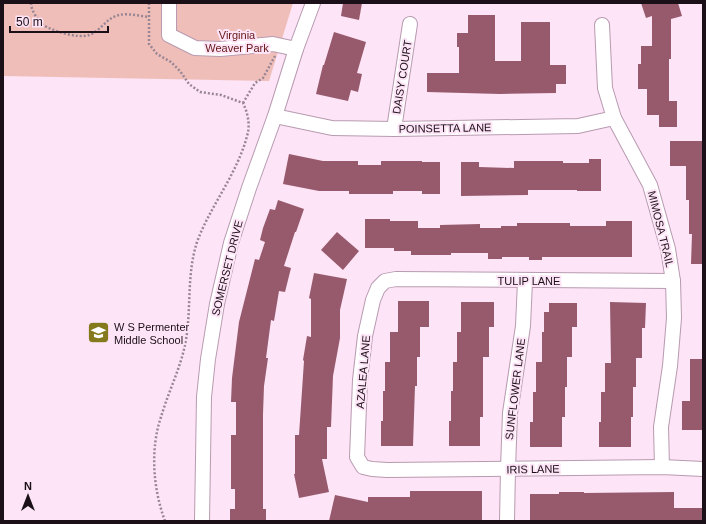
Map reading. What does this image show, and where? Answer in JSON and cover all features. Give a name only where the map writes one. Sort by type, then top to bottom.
[{"type":"street","points":[[168,3],[169,35],[195,48],[220,49],[273,44],[296,49]]},
{"type":"street","name":"SOMERSET DRIVE","points":[[202,521],[204,397],[208,359],[217,304],[231,243],[275,116],[296,49],[314,3]]},
{"type":"street","name":"DAISY COURT","points":[[394,129],[410,24]]},
{"type":"street","name":"MIMOSA TRAIL","points":[[602,25],[605,88],[614,118],[650,185],[668,249],[673,281],[674,318],[670,366],[661,427],[662,467]]},
{"type":"street","name":"POINSETTA LANE","points":[[275,116],[332,128],[394,129],[578,126],[614,118]]},
{"type":"street","name":"TULIP LANE","points":[[386,281],[396,279],[673,281]]},
{"type":"street","name":"AZALEA LANE","points":[[363,467],[357,457],[360,380],[365,336],[373,300],[378,288],[386,281]]},
{"type":"street","name":"SUNFLOWER LANE","points":[[507,521],[510,413],[523,326],[525,281]]},
{"type":"street","name":"IRIS LANE","points":[[363,467],[387,470],[662,467],[703,469]]},
{"type":"path","points":[[31,3],[35,16],[41,23],[64,33],[77,36],[88,36],[94,33],[109,18],[120,14],[149,17]]},
{"type":"path","points":[[149,3],[149,44],[157,54],[171,62],[180,71],[189,84],[200,92],[221,95],[243,103],[247,112],[249,131],[233,172],[207,220],[197,244],[190,273],[188,330],[185,346],[160,418],[155,441],[154,462],[157,488],[160,509],[165,521]]},
{"type":"path","points":[[243,103],[255,83],[263,78],[281,46]]},
{"type":"green space","name":"Virginia Weaver Park","points":[[3,3],[293,3],[269,81],[3,76]]},
{"type":"building","points":[[343,3],[362,3],[359,20],[341,16]]},
{"type":"building","points":[[641,3],[678,3],[682,16],[671,19],[671,59],[669,59],[669,101],[677,101],[677,127],[659,127],[659,115],[647,115],[647,89],[638,89],[638,64],[641,64],[641,46],[652,46],[652,16],[646,18]]},
{"type":"building","points":[[468,15],[495,15],[495,61],[521,61],[521,22],[550,22],[550,65],[566,65],[566,84],[556,84],[556,93],[500,94],[427,92],[427,73],[459,73],[459,47],[457,47],[457,33],[468,33]]},
{"type":"building","points":[[334,32],[366,42],[357,73],[362,74],[358,92],[351,90],[348,101],[316,94],[323,65]]},
{"type":"building","points":[[670,141],[703,141],[703,264],[691,264],[692,234],[689,234],[689,200],[686,200],[686,166],[670,166]]},
{"type":"building","points":[[289,154],[323,161],[358,161],[358,165],[381,165],[381,161],[440,162],[440,194],[422,194],[422,191],[393,191],[393,194],[349,194],[349,191],[319,191],[283,184]]},
{"type":"building","points":[[589,159],[601,159],[601,191],[528,190],[528,195],[461,196],[461,162],[479,162],[479,167],[514,168],[514,161],[563,161],[563,163],[589,163]]},
{"type":"building","points":[[278,200],[304,209],[284,266],[291,268],[285,292],[279,291],[274,321],[271,320],[266,358],[268,358],[264,386],[263,414],[263,509],[266,509],[266,521],[230,521],[230,509],[235,509],[235,489],[231,489],[231,435],[236,435],[236,402],[231,402],[232,378],[239,322],[255,259],[259,260],[265,242],[260,240],[263,228],[270,209],[275,210]]},
{"type":"building","points":[[365,219],[418,221],[418,228],[440,228],[440,225],[480,224],[480,228],[501,228],[501,226],[517,226],[517,223],[570,223],[570,226],[606,226],[606,221],[632,221],[632,257],[542,257],[542,260],[529,260],[529,257],[502,257],[502,259],[488,259],[488,253],[411,255],[411,251],[394,251],[394,248],[365,248]]},
{"type":"building","points":[[337,232],[359,251],[343,270],[321,250]]},
{"type":"building","points":[[314,273],[347,279],[340,310],[340,338],[333,376],[331,427],[327,427],[327,459],[322,459],[329,492],[299,498],[294,474],[295,435],[299,435],[303,360],[307,336],[311,337],[311,299],[309,298]]},
{"type":"building","points":[[398,301],[429,301],[429,327],[420,327],[420,357],[417,357],[417,386],[415,386],[413,446],[381,446],[383,391],[385,391],[385,362],[390,362],[390,332],[398,332]]},
{"type":"building","points":[[461,302],[494,302],[494,327],[489,327],[489,357],[483,357],[483,417],[480,417],[480,446],[449,446],[451,391],[453,391],[453,362],[457,362],[457,332],[461,332]]},
{"type":"building","points":[[610,302],[646,303],[645,328],[642,328],[642,358],[636,358],[636,387],[633,387],[633,417],[631,417],[631,447],[599,447],[601,392],[605,392],[605,363],[611,363]]},
{"type":"building","points":[[549,303],[577,303],[577,327],[572,327],[572,357],[567,357],[565,417],[562,417],[562,447],[530,447],[530,422],[533,422],[533,392],[536,392],[536,362],[542,362],[544,312],[549,312]]},
{"type":"building","points":[[690,359],[703,359],[703,430],[682,430],[682,401],[690,401]]},
{"type":"building","points":[[410,491],[482,491],[482,521],[329,521],[335,495],[368,502],[368,497],[410,497]]},
{"type":"building","points":[[559,492],[674,492],[674,508],[703,508],[703,521],[530,521],[530,494],[559,494]]},
{"type":"place","name":"W S Permenter Middle School","points":[[99,333]]}]
